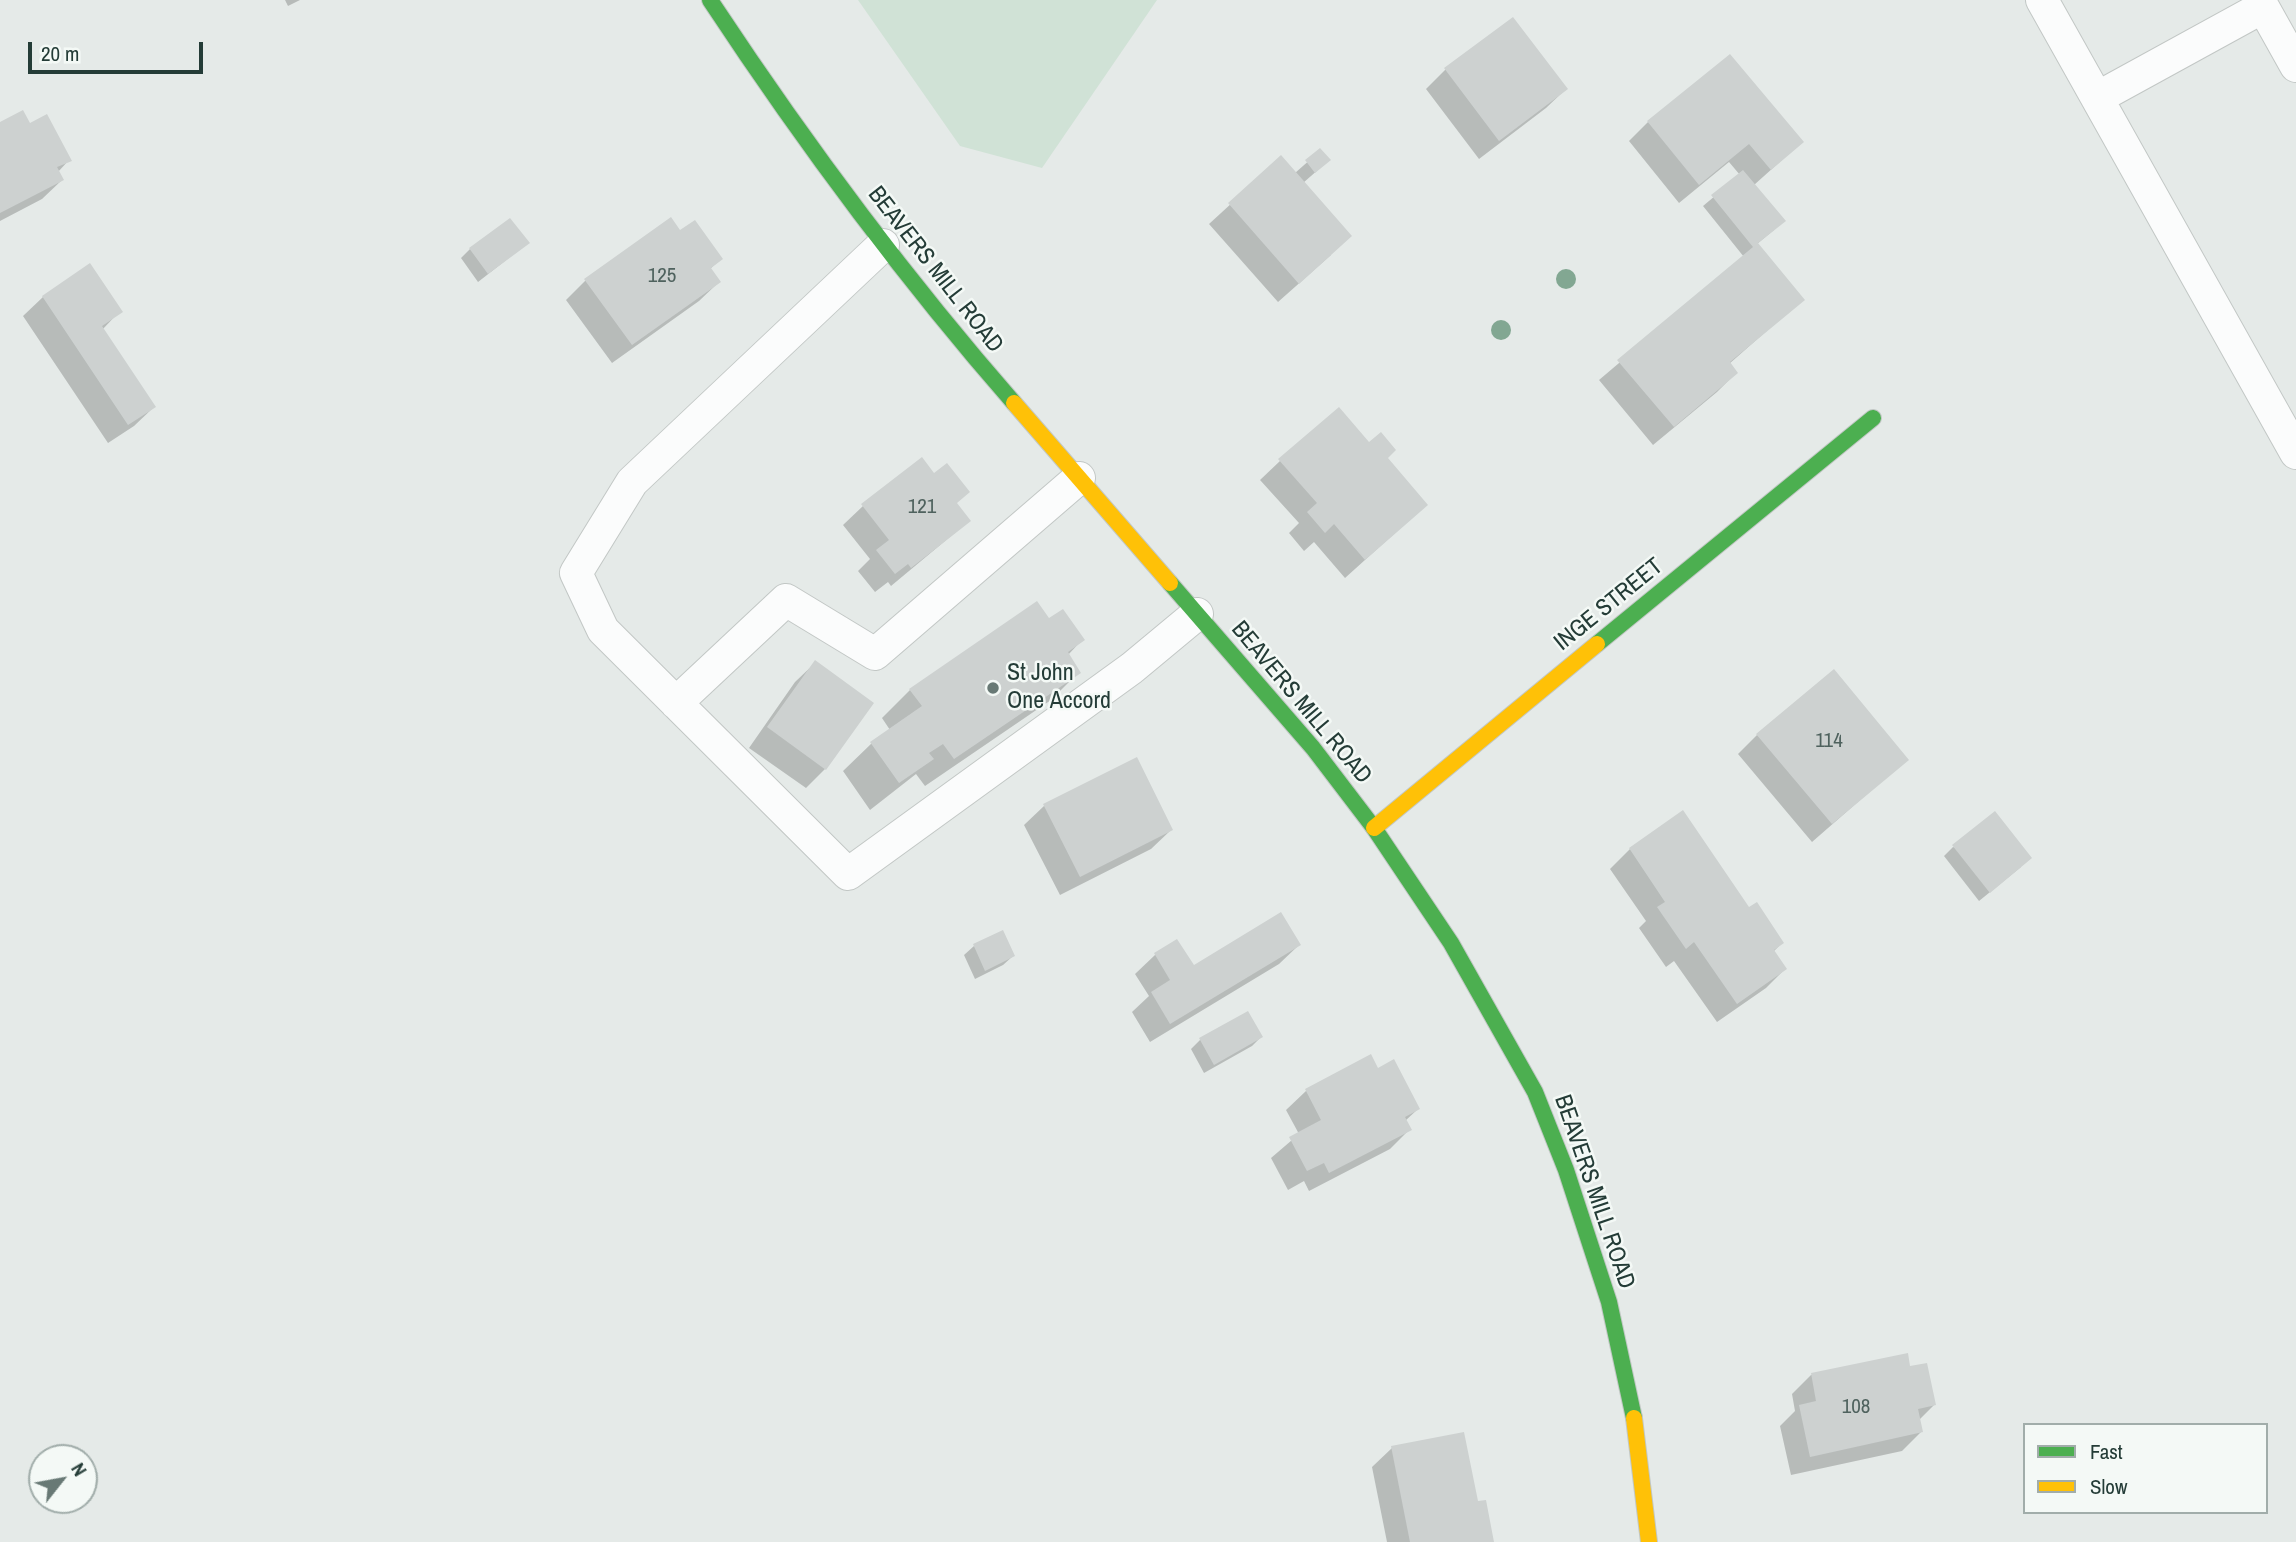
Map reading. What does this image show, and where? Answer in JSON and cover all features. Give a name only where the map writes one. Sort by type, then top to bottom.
[{"type":"street","name":"BEAVERS MILL ROAD","points":[[710,0],[754,67],[883,245],[965,347],[1313,748],[1374,828],[1451,943],[1535,1092],[1566,1170],[1609,1302],[1638,1437],[1649,1542]]},
{"type":"street","name":"INGE STREET","points":[[1374,828],[1873,418]]},
{"type":"lane","points":[[2042,0],[2296,453]]},
{"type":"lane","points":[[2097,98],[2263,7],[2296,66]]},
{"type":"lane","points":[[883,245],[632,482],[576,573],[603,630],[848,874],[1132,668],[1197,614]]},
{"type":"lane","points":[[676,703],[786,600],[875,654],[1079,478]]},
{"type":"green space","points":[[858,0],[1157,0],[1042,168],[960,146]]},
{"type":"building","points":[[1513,17],[1568,89],[1499,141],[1444,68]]},
{"type":"building","points":[[1730,54],[1804,142],[1771,170],[1749,144],[1699,185],[1647,121]]},
{"type":"building","points":[[23,110],[30,123],[47,114],[72,161],[57,167],[64,180],[0,213],[0,122]]},
{"type":"building","points":[[1320,148],[1331,160],[1315,173],[1305,160]]},
{"type":"building","points":[[1281,155],[1352,236],[1299,284],[1228,203]]},
{"type":"building","points":[[1743,170],[1786,221],[1758,243],[1805,300],[1730,362],[1738,373],[1674,427],[1617,360],[1753,247],[1711,195]]},
{"type":"building","points":[[671,217],[680,230],[695,220],[723,259],[711,268],[721,282],[632,345],[584,279]]},
{"type":"building","points":[[510,218],[530,243],[488,274],[469,248]]},
{"type":"building","points":[[90,263],[123,312],[102,326],[156,407],[128,425],[42,296]]},
{"type":"building","points":[[1339,407],[1369,442],[1381,432],[1396,450],[1388,458],[1428,505],[1365,560],[1334,524],[1325,533],[1307,512],[1317,503],[1278,459]]},
{"type":"building","points":[[922,457],[934,473],[947,463],[970,492],[957,503],[971,521],[911,568],[908,564],[895,574],[876,550],[889,540],[861,504]]},
{"type":"building","points":[[1037,601],[1049,618],[1063,609],[1085,640],[1068,652],[1081,673],[954,759],[943,744],[929,753],[934,759],[899,783],[870,742],[922,706],[909,689]]},
{"type":"building","points":[[815,660],[874,703],[826,770],[767,727]]},
{"type":"building","points":[[1834,669],[1909,760],[1832,824],[1756,734]]},
{"type":"building","points":[[1137,757],[1173,830],[1080,877],[1043,804]]},
{"type":"building","points":[[1683,810],[1749,907],[1757,902],[1784,943],[1774,950],[1787,969],[1737,1004],[1694,942],[1686,949],[1657,907],[1665,902],[1629,848]]},
{"type":"building","points":[[1995,811],[2032,858],[1990,893],[1952,845]]},
{"type":"building","points":[[1281,912],[1301,945],[1170,1024],[1151,992],[1170,980],[1154,953],[1177,939],[1194,965]]},
{"type":"building","points":[[1003,930],[1015,956],[985,971],[973,944]]},
{"type":"building","points":[[1248,1011],[1263,1037],[1214,1065],[1199,1038]]},
{"type":"building","points":[[1371,1054],[1378,1068],[1394,1059],[1420,1109],[1405,1117],[1412,1130],[1329,1173],[1324,1163],[1307,1171],[1289,1137],[1321,1120],[1305,1089]]},
{"type":"building","points":[[1908,1353],[1910,1366],[1927,1363],[1936,1405],[1918,1409],[1923,1432],[1810,1457],[1799,1405],[1816,1401],[1811,1373]]},
{"type":"building","points":[[1464,1432],[1478,1501],[1486,1500],[1494,1542],[1410,1542],[1391,1446]]},
{"type":"traffic: fast","points":[[710,0],[855,207],[1014,403]]},
{"type":"traffic: fast","points":[[1597,644],[1873,418]]},
{"type":"traffic: fast","points":[[1170,583],[1313,748],[1374,828],[1451,943],[1535,1092],[1566,1170],[1609,1302],[1634,1418]]},
{"type":"traffic: slow","points":[[1014,403],[1170,583]]},
{"type":"traffic: slow","points":[[1374,828],[1597,644]]},
{"type":"traffic: slow","points":[[1634,1418],[1649,1542]]},
{"type":"place","name":"St John One Accord","points":[[993,688]]}]
